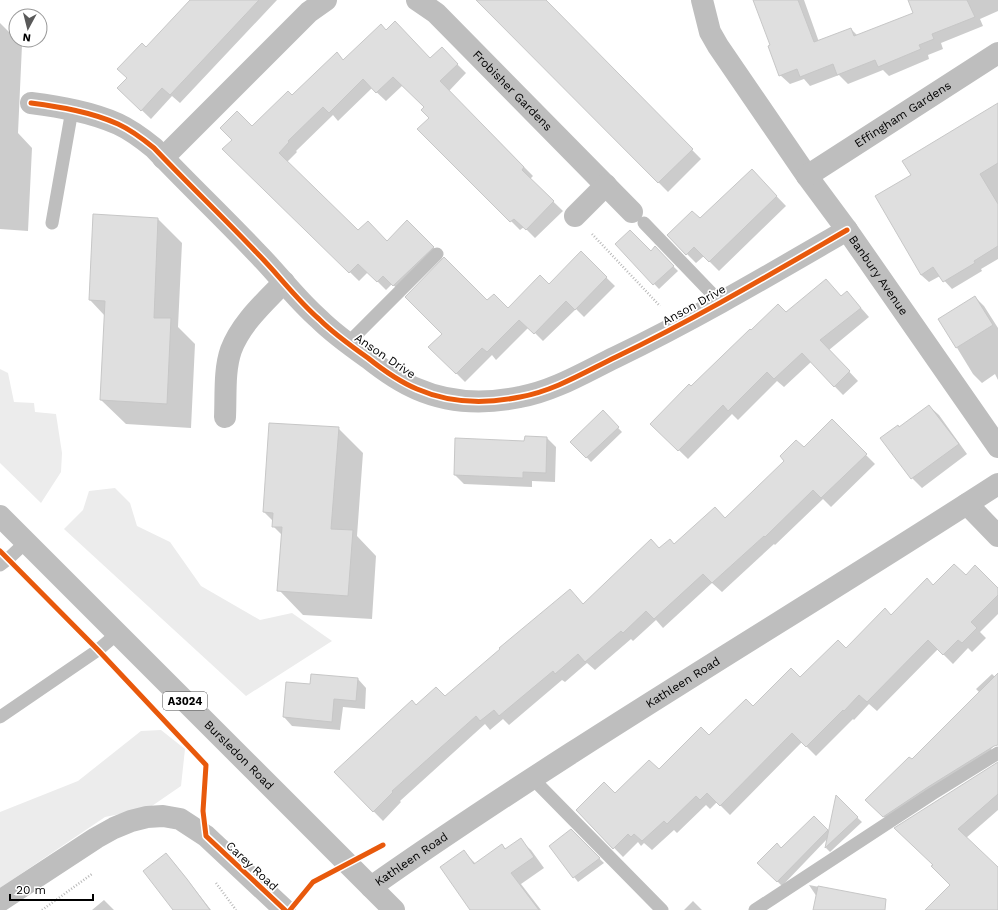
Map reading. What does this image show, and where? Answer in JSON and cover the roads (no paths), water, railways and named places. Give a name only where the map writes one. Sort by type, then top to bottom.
[{"type":"street","points":[[164,158],[309,12],[326,0]]},
{"type":"street","name":"Frobisher Gardens","points":[[417,0],[436,13],[638,218]]},
{"type":"street","name":"Banbury Avenue","points":[[702,0],[710,32],[718,46],[807,176],[847,230],[998,447]]},
{"type":"street","name":"Effingham Gardens","points":[[807,176],[998,53]]},
{"type":"street","name":"Anson Drive","points":[[31,103],[72,110],[98,117],[119,124],[137,135],[164,158],[255,251],[319,320],[382,369],[417,389],[453,400],[500,400],[520,397],[546,390],[646,343],[847,230]]},
{"type":"street","points":[[575,216],[606,185]]},
{"type":"street","points":[[225,417],[227,371],[231,350],[247,323],[284,282]]},
{"type":"street","name":"Kathleen Road","points":[[371,887],[532,778],[998,484]]},
{"type":"street","points":[[967,504],[998,536]]},
{"type":"street","name":"Bursledon Road","points":[[0,516],[394,910]]},
{"type":"street","name":"Carey Road","points":[[0,901],[96,838],[114,828],[131,821],[147,817],[163,816],[180,819],[206,836],[285,910]]},
{"type":"lane","points":[[52,223],[72,110]]},
{"type":"lane","points":[[638,218],[720,302]]},
{"type":"lane","points":[[348,343],[437,254]]},
{"type":"lane","points":[[0,565],[8,560],[26,542]]},
{"type":"lane","points":[[0,716],[98,650],[118,633]]},
{"type":"lane","points":[[755,910],[932,794],[998,753]]},
{"type":"lane","points":[[532,778],[662,910]]}]
